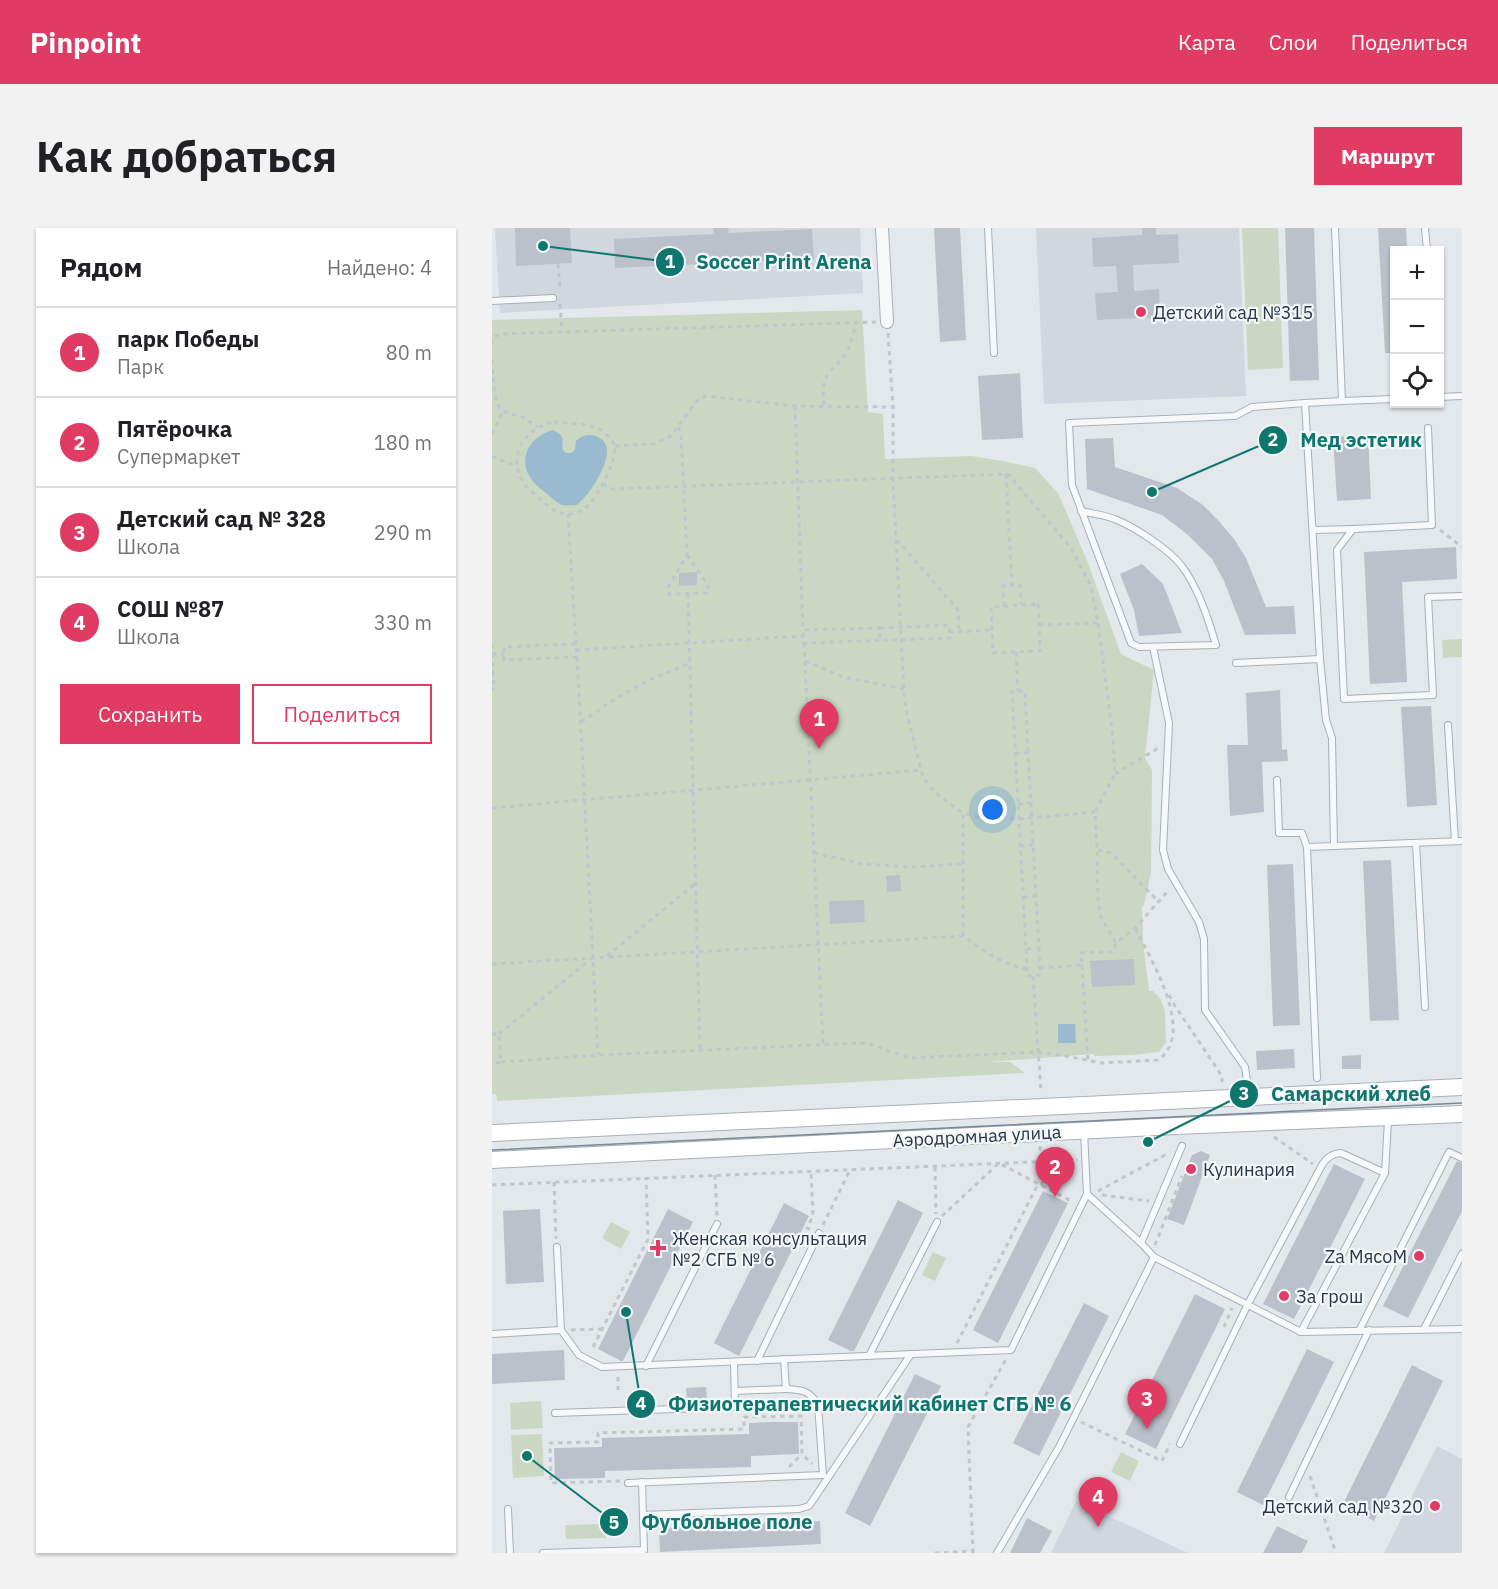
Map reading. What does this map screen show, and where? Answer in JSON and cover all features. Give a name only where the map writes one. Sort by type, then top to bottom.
[{"type":"main road","name":"Аэродромная улица","points":[[492,1133],[1317,1083],[1462,1087]]},
{"type":"main road","name":"Аэродромная улица","points":[[492,1160],[1040,1132],[1462,1114]]},
{"type":"street","points":[[882,228],[887,322]]},
{"type":"lane","points":[[988,228],[994,353]]},
{"type":"lane","points":[[1335,228],[1342,401]]},
{"type":"lane","points":[[1425,228],[1427,246]]},
{"type":"lane","points":[[492,301],[553,298]]},
{"type":"lane","points":[[1444,397],[1462,396]]},
{"type":"lane","points":[[1081,511],[1115,519],[1137,530],[1180,564],[1201,599],[1216,645],[1139,647],[1131,643],[1081,511],[1072,485],[1069,423],[1235,416],[1252,407],[1390,399]]},
{"type":"lane","points":[[1305,403],[1320,659],[1326,720],[1332,738],[1335,846]]},
{"type":"lane","points":[[1313,530],[1432,525],[1428,428]]},
{"type":"lane","points":[[1353,529],[1337,550],[1344,699],[1433,695],[1428,597],[1462,596]]},
{"type":"lane","points":[[1153,647],[1170,723],[1163,850],[1168,869],[1198,922],[1204,939],[1204,1010],[1245,1067],[1247,1081]]},
{"type":"lane","points":[[1236,663],[1320,659]]},
{"type":"lane","points":[[1307,847],[1458,841],[1448,725]]},
{"type":"lane","points":[[1277,780],[1279,833],[1302,832],[1307,847],[1317,1083]]},
{"type":"lane","points":[[1416,843],[1425,1007]]},
{"type":"lane","points":[[1301,1332],[1385,1173],[1388,1118]]},
{"type":"lane","points":[[557,1247],[561,1330],[579,1355],[602,1367],[1011,1350],[1087,1194],[1084,1130]]},
{"type":"lane","points":[[1141,1243],[1182,1146]]},
{"type":"lane","points":[[1359,1331],[1449,1152],[1462,1158]]},
{"type":"lane","points":[[1180,1444],[1248,1304],[1327,1158],[1334,1153],[1341,1153],[1385,1173]]},
{"type":"lane","points":[[1087,1194],[1154,1257],[1301,1332],[1462,1329]]},
{"type":"lane","points":[[869,1356],[937,1222]]},
{"type":"lane","points":[[646,1366],[717,1224]]},
{"type":"lane","points":[[757,1361],[819,1233]]},
{"type":"lane","points":[[1424,1329],[1462,1254]]},
{"type":"lane","points":[[997,1553],[1074,1419],[1154,1257]]},
{"type":"lane","points":[[492,1334],[561,1330]]},
{"type":"lane","points":[[1289,1497],[1369,1330]]},
{"type":"lane","points":[[643,1515],[799,1509],[809,1506],[827,1475],[911,1354]]},
{"type":"lane","points":[[784,1359],[786,1389]]},
{"type":"lane","points":[[555,1413],[735,1407],[734,1362]]},
{"type":"lane","points":[[735,1391],[786,1389],[802,1390],[812,1395],[818,1404],[827,1475]]},
{"type":"lane","points":[[627,1482],[827,1475]]},
{"type":"lane","points":[[543,1553],[644,1550],[642,1482]]},
{"type":"lane","points":[[508,1509],[510,1553]]},
{"type":"path","points":[[824,405],[823,388],[827,375],[849,348],[857,322]]},
{"type":"path","points":[[492,344],[492,338],[500,334],[887,322],[893,407],[893,479],[904,688],[907,714],[923,777],[943,799],[963,813],[981,818],[1019,819],[1095,812]]},
{"type":"path","points":[[492,360],[497,404],[503,411],[522,417],[538,427]]},
{"type":"path","points":[[615,446],[653,444],[671,436],[696,402],[706,396],[795,406],[893,407]]},
{"type":"path","points":[[795,406],[804,661],[823,1044]]},
{"type":"path","points":[[492,434],[503,411]]},
{"type":"path","points":[[554,422],[589,426],[606,433],[615,446],[612,461],[598,495],[580,512],[560,513],[546,504],[522,481],[518,452],[523,441],[538,427],[554,422]]},
{"type":"path","points":[[678,427],[681,435],[687,555],[708,585],[708,593],[669,594],[668,587],[687,555]]},
{"type":"path","points":[[492,456],[510,464],[518,464]]},
{"type":"path","points":[[1005,474],[1012,586]]},
{"type":"path","points":[[603,484],[612,489],[1009,475],[1071,548],[1091,586],[1113,738],[1114,774],[1095,812],[1098,899],[1101,917],[1116,943]]},
{"type":"path","points":[[568,514],[598,1055]]},
{"type":"path","points":[[1432,525],[1462,547]]},
{"type":"path","points":[[897,541],[958,610],[959,631]]},
{"type":"path","points":[[1004,606],[1003,586],[1020,585],[1021,605]]},
{"type":"path","points":[[688,594],[700,1050]]},
{"type":"path","points":[[1038,604],[1040,651],[993,653],[991,607],[1004,606],[1038,604]]},
{"type":"path","points":[[1039,625],[1098,623]]},
{"type":"path","points":[[803,630],[949,626],[950,638],[804,643]]},
{"type":"path","points":[[880,628],[880,640]]},
{"type":"path","points":[[949,632],[992,630]]},
{"type":"path","points":[[576,650],[803,636]]},
{"type":"path","points":[[492,644],[494,689],[492,689]]},
{"type":"path","points":[[576,644],[504,647],[504,660],[576,657]]},
{"type":"path","points":[[1016,652],[1018,691]]},
{"type":"path","points":[[492,654],[504,654]]},
{"type":"path","points":[[804,661],[843,677],[904,688]]},
{"type":"path","points":[[580,722],[645,682],[690,663]]},
{"type":"path","points":[[1025,691],[1028,753],[1040,968],[1040,975],[1033,976],[1027,976],[1012,692],[1025,691]]},
{"type":"path","points":[[1114,774],[1168,742]]},
{"type":"path","points":[[1015,753],[1028,753]]},
{"type":"path","points":[[492,807],[921,770]]},
{"type":"path","points":[[1018,804],[1031,803]]},
{"type":"path","points":[[963,813],[963,936]]},
{"type":"path","points":[[1020,846],[1033,845]]},
{"type":"path","points":[[1097,850],[1111,853],[1160,902]]},
{"type":"path","points":[[814,853],[863,864],[910,867],[963,864]]},
{"type":"path","points":[[1088,1061],[1081,953],[1112,952],[1116,943],[1136,928],[1176,882]]},
{"type":"path","points":[[606,957],[696,883]]},
{"type":"path","points":[[1023,897],[1036,896]]},
{"type":"path","points":[[1136,928],[1175,1006],[1222,1076],[1222,1082]]},
{"type":"path","points":[[492,964],[963,936],[993,958],[1011,966],[1027,969]]},
{"type":"path","points":[[1026,949],[1039,948]]},
{"type":"path","points":[[492,1034],[499,1034],[592,958]]},
{"type":"path","points":[[1040,968],[1082,965]]},
{"type":"path","points":[[1033,976],[1041,1092]]},
{"type":"path","points":[[492,1064],[598,1055],[859,1042],[909,1058],[1038,1052],[1062,1054],[1101,1063],[1158,1060],[1167,1052],[1173,1027],[1172,1010],[1164,985]]},
{"type":"path","points":[[499,1034],[501,1062]]},
{"type":"path","points":[[1040,1132],[1042,1186]]},
{"type":"path","points":[[1280,1133],[1269,1133],[1320,1169]]},
{"type":"path","points":[[1171,1204],[1094,1194],[1182,1146]]},
{"type":"path","points":[[492,1185],[1085,1160]]},
{"type":"path","points":[[999,1163],[1081,1206]]},
{"type":"path","points":[[937,1222],[999,1163]]},
{"type":"path","points":[[935,1166],[937,1222]]},
{"type":"path","points":[[819,1233],[850,1170]]},
{"type":"path","points":[[811,1171],[813,1216]]},
{"type":"path","points":[[1154,1248],[1183,1174]]},
{"type":"path","points":[[715,1175],[717,1224]]},
{"type":"path","points":[[593,1347],[648,1239],[646,1178]]},
{"type":"path","points":[[554,1182],[557,1247]]},
{"type":"path","points":[[952,1352],[1038,1184]]},
{"type":"path","points":[[1222,1331],[1237,1298]]},
{"type":"path","points":[[561,1330],[603,1329]]},
{"type":"path","points":[[935,1553],[973,1552],[968,1427],[1011,1350]]},
{"type":"path","points":[[618,1367],[618,1390]]},
{"type":"path","points":[[627,1482],[550,1483],[550,1443],[598,1442],[598,1432],[744,1429],[744,1417],[801,1416],[802,1454]]},
{"type":"path","points":[[1074,1419],[1162,1461],[1172,1439]]},
{"type":"path","points":[[1305,1463],[1336,1553]]},
{"type":"shaded area","points":[[495,228],[860,228],[863,293],[500,313]]},
{"type":"shaded area","name":"Детский сад №315","points":[[1036,228],[1239,228],[1246,396],[1044,404]]},
{"type":"shaded area","name":"Детский сад №320","points":[[1437,1446],[1462,1459],[1462,1553],[1384,1553]]},
{"type":"shaded area","points":[[1076,1501],[1188,1553],[1051,1553]]},
{"type":"green space","points":[[1242,228],[1278,228],[1283,368],[1248,370]]},
{"type":"green space","points":[[862,310],[868,412],[883,414],[885,459],[971,456],[1035,468],[1058,493],[1086,558],[1121,654],[1154,670],[1145,758],[1152,770],[1151,872],[1142,907],[1143,942],[1149,991],[1153,991],[1160,998],[1165,1011],[1166,1042],[1159,1052],[1132,1055],[1094,1056],[1094,1054],[990,1062],[1010,1062],[1025,1073],[497,1101],[496,1094],[492,1094],[492,320]]},
{"type":"green space","points":[[1462,639],[1462,657],[1443,658],[1442,640]]},
{"type":"green space","points":[[611,1222],[630,1232],[621,1249],[602,1238]]},
{"type":"green space","points":[[933,1252],[946,1258],[935,1281],[922,1275]]},
{"type":"green space","points":[[541,1401],[543,1428],[511,1430],[510,1403]]},
{"type":"green space","points":[[542,1434],[544,1476],[513,1478],[511,1435]]},
{"type":"green space","points":[[1121,1452],[1139,1461],[1130,1481],[1111,1472]]},
{"type":"green space","points":[[606,1524],[606,1538],[566,1539],[565,1525]]},
{"type":"water","points":[[553,430],[562,437],[563,450],[566,453],[575,450],[576,441],[586,435],[601,438],[606,446],[606,459],[600,473],[592,488],[577,505],[558,503],[536,484],[526,469],[526,455],[533,442]]},
{"type":"water","points":[[1058,1024],[1075,1024],[1076,1043],[1058,1043]]},
{"type":"building","points":[[515,228],[570,228],[572,263],[516,266]]},
{"type":"building","points":[[713,228],[728,228],[729,233],[812,229],[814,259],[615,268],[614,239],[714,234]]},
{"type":"building","points":[[934,228],[960,228],[966,340],[940,342]]},
{"type":"building","points":[[1142,228],[1156,228],[1156,235],[1178,234],[1179,263],[1133,265],[1134,291],[1159,289],[1160,317],[1097,320],[1095,293],[1118,292],[1116,266],[1093,267],[1092,238],[1142,235]]},
{"type":"building","points":[[1285,228],[1314,228],[1319,380],[1290,381]]},
{"type":"building","points":[[1378,228],[1406,228],[1407,246],[1390,246],[1390,353],[1385,353]]},
{"type":"building","points":[[1020,373],[1023,438],[982,440],[978,376]]},
{"type":"building","points":[[1368,435],[1371,499],[1337,501],[1333,437]]},
{"type":"building","points":[[1113,438],[1115,467],[1177,488],[1203,505],[1217,519],[1246,558],[1266,607],[1294,606],[1296,634],[1245,635],[1224,581],[1212,559],[1188,535],[1162,515],[1087,489],[1085,439]]},
{"type":"building","points":[[1456,547],[1457,579],[1402,582],[1407,682],[1370,684],[1364,552]]},
{"type":"building","points":[[1142,564],[1163,584],[1182,633],[1139,636],[1134,610],[1120,574]]},
{"type":"building","points":[[697,572],[697,585],[679,586],[679,573]]},
{"type":"building","points":[[1280,690],[1282,750],[1287,749],[1288,761],[1262,762],[1264,812],[1230,816],[1227,745],[1248,745],[1246,693]]},
{"type":"building","points":[[1431,706],[1437,805],[1407,807],[1401,707]]},
{"type":"building","points":[[1391,860],[1399,1020],[1370,1021],[1363,861]]},
{"type":"building","points":[[1293,864],[1300,1025],[1273,1026],[1267,865]]},
{"type":"building","points":[[900,875],[901,891],[887,892],[886,876]]},
{"type":"building","points":[[864,900],[865,922],[830,924],[829,901]]},
{"type":"building","points":[[1134,959],[1135,985],[1092,987],[1090,961]]},
{"type":"building","points":[[1294,1049],[1295,1068],[1257,1070],[1256,1051]]},
{"type":"building","points":[[1361,1055],[1361,1069],[1342,1069],[1342,1056]]},
{"type":"building","points":[[1201,1151],[1210,1155],[1184,1225],[1167,1219],[1192,1155]]},
{"type":"building","points":[[1457,1161],[1462,1163],[1462,1211],[1408,1318],[1383,1306]]},
{"type":"building","points":[[1334,1164],[1365,1179],[1294,1319],[1263,1304]]},
{"type":"building","points":[[1043,1191],[1068,1203],[998,1343],[973,1330]]},
{"type":"building","points":[[898,1200],[923,1213],[854,1351],[851,1351],[828,1340]]},
{"type":"building","points":[[784,1203],[809,1216],[739,1356],[714,1343]]},
{"type":"building","points":[[540,1209],[544,1282],[506,1284],[503,1211]]},
{"type":"building","points":[[668,1209],[693,1222],[621,1361],[598,1349]]},
{"type":"building","points":[[1195,1294],[1225,1309],[1156,1449],[1125,1434]]},
{"type":"building","points":[[1084,1303],[1109,1316],[1039,1456],[1013,1443]]},
{"type":"building","points":[[1307,1349],[1334,1362],[1263,1505],[1237,1492]]},
{"type":"building","points":[[564,1350],[565,1380],[492,1384],[492,1354]]},
{"type":"building","points":[[1412,1365],[1443,1381],[1374,1521],[1342,1506]]},
{"type":"building","points":[[915,1374],[941,1386],[870,1526],[845,1513]]},
{"type":"building","points":[[706,1387],[707,1399],[687,1400],[686,1388]]},
{"type":"building","points":[[798,1422],[799,1454],[751,1456],[751,1467],[605,1471],[605,1478],[555,1479],[554,1448],[602,1447],[602,1438],[749,1434],[749,1423]]},
{"type":"building","points":[[1027,1518],[1052,1531],[1040,1553],[1010,1553]]},
{"type":"building","points":[[820,1521],[821,1544],[660,1552],[659,1528]]},
{"type":"building","points":[[1277,1526],[1308,1541],[1302,1553],[1263,1553]]},
{"type":"tram line","points":[[492,1150],[1462,1103]]},
{"type":"place","name":"Soccer Print Arena","points":[[543,246]]},
{"type":"place","name":"Детский сад №315","points":[[1141,312]]},
{"type":"place","name":"Мед эстетик","points":[[1152,492]]},
{"type":"place","name":"парк Победы","points":[[819,749]]},
{"type":"place","name":"Самарский хлеб","points":[[1148,1142]]},
{"type":"place","name":"Кулинария","points":[[1191,1169]]},
{"type":"place","name":"Пятёрочка","points":[[1055,1197]]},
{"type":"place","name":"Женская консультация №2 СГБ № 6","points":[[658,1248]]},
{"type":"place","name":"Za МясоМ","points":[[1419,1256]]},
{"type":"place","name":"За грош","points":[[1284,1296]]},
{"type":"place","name":"Физиотерапевтический кабинет СГБ № 6","points":[[626,1312]]},
{"type":"place","name":"Детский сад № 328","points":[[1147,1429]]},
{"type":"place","name":"Футбольное поле","points":[[527,1456]]},
{"type":"place","name":"Детский сад №320","points":[[1435,1506]]},
{"type":"place","name":"СОШ №87","points":[[1098,1527]]}]
